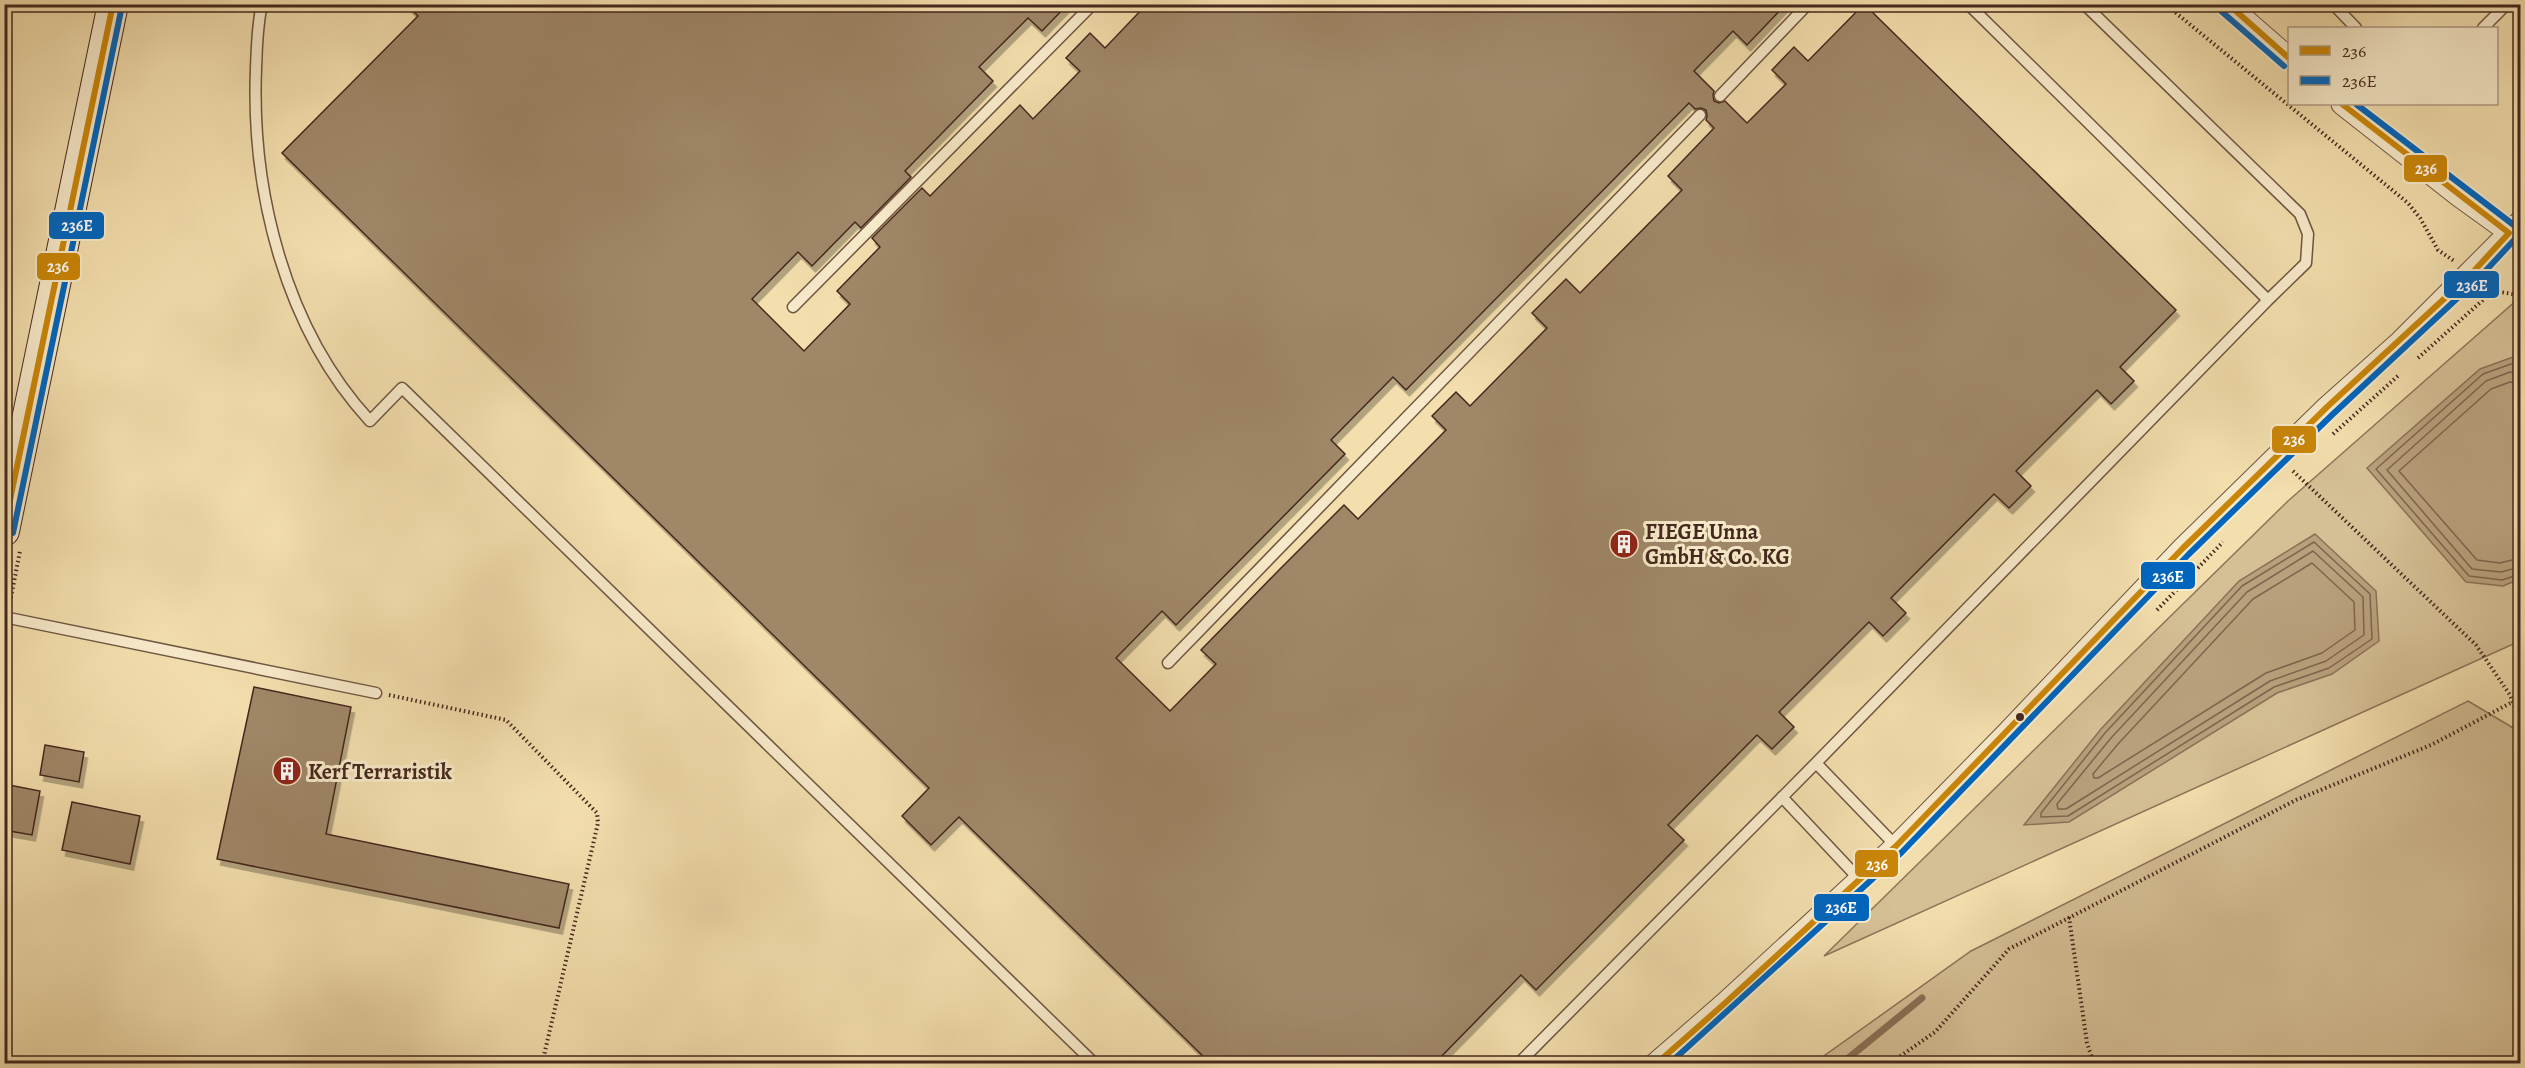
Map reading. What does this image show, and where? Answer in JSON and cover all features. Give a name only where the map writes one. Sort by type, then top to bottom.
[{"type":"main road","points":[[4,531],[113,4]]},
{"type":"street","points":[[2227,4],[2288,57]]},
{"type":"street","points":[[1655,1064],[1725,1004],[1896,846],[2183,548],[2327,407],[2402,341],[2517,232],[2343,105]]},
{"type":"lane","points":[[262,4],[258,24],[254,105],[262,184],[271,225],[282,263],[302,315],[324,358],[357,406],[370,421],[402,388],[1095,1064]]},
{"type":"lane","points":[[793,307],[1093,4]]},
{"type":"lane","points":[[1720,96],[1808,4]]},
{"type":"lane","points":[[1968,4],[2268,300]]},
{"type":"lane","points":[[1518,1064],[2306,263],[2308,234],[2300,214],[2084,4]]},
{"type":"lane","points":[[2333,4],[2355,27]]},
{"type":"lane","points":[[2484,27],[2507,4]]},
{"type":"lane","points":[[1168,663],[1700,115]]},
{"type":"lane","points":[[4,617],[376,693]]},
{"type":"lane","points":[[1816,763],[1896,846]]},
{"type":"lane","points":[[1782,797],[1860,880]]},
{"type":"path","points":[[2165,4],[2288,105]]},
{"type":"path","points":[[2288,105],[2408,203],[2420,218],[2438,250],[2472,273],[2493,291],[2520,296]]},
{"type":"path","points":[[2464,316],[2493,291]]},
{"type":"path","points":[[2292,471],[2476,645],[2510,695],[2520,721]]},
{"type":"path","points":[[4,583],[13,585]]},
{"type":"path","points":[[376,693],[506,720],[597,813],[598,823],[542,1064]]},
{"type":"path","points":[[1889,1064],[1935,1032],[2009,949],[2296,800],[2430,745],[2520,698]]},
{"type":"path","points":[[2069,917],[2087,1044],[2094,1064]]},
{"type":"shaded area","points":[[2518,299],[2520,301],[2520,641],[1824,956],[2288,501]]},
{"type":"shaded area","points":[[2468,701],[2520,732],[2520,1063],[1814,1063],[1971,951]]},
{"type":"water","points":[[2513,357],[2520,362],[2520,579],[2503,586],[2466,582],[2367,468],[2480,369]]},
{"type":"water","points":[[2315,534],[2376,591],[2379,641],[2332,674],[2277,693],[2069,822],[2024,825],[2101,729],[2239,581]]},
{"type":"building","name":"FIEGE Unna GmbH & Co. KG","points":[[406,4],[1068,4],[1042,31],[1028,18],[979,67],[993,81],[905,171],[911,177],[861,228],[855,222],[812,266],[798,252],[752,299],[804,351],[850,304],[837,291],[880,247],[872,238],[922,188],[930,196],[1020,105],[1033,119],[1080,71],[1066,58],[1090,33],[1105,48],[1147,4],[1786,4],[1747,45],[1733,31],[1694,71],[1714,91],[1714,101],[1719,103],[1725,101],[1747,123],[1786,84],[1772,70],[1794,47],[1808,61],[1864,4],[2176,310],[2120,367],[2134,381],[2111,404],[2097,390],[2016,471],[2031,486],[2009,508],[1994,494],[1891,598],[1906,613],[1883,636],[1869,622],[1779,712],[1794,727],[1772,749],[1757,735],[1668,825],[1684,840],[1536,990],[1521,975],[1434,1064],[1211,1064],[959,817],[931,845],[902,816],[929,788],[282,153],[418,16]],"holes":[[[1689,103],[1695,109],[1706,110],[1706,120],[1714,128],[1668,176],[1682,190],[1580,293],[1566,279],[1532,313],[1547,328],[1470,406],[1456,392],[1432,416],[1446,430],[1358,519],[1344,505],[1279,570],[1201,650],[1216,664],[1170,711],[1116,658],[1162,611],[1176,625],[1345,454],[1331,440],[1393,377],[1406,390]]]},
{"type":"building","name":"Kerf Terraristik","points":[[254,687],[351,707],[326,834],[569,884],[559,928],[217,859]]},
{"type":"building","points":[[45,745],[84,752],[79,782],[40,775]]},
{"type":"building","points":[[4,784],[40,791],[32,835],[4,830]]},
{"type":"building","points":[[72,802],[140,816],[130,864],[62,850]]},
{"type":"waterway","points":[[1841,1064],[1922,998]]},
{"type":"transit line","name":"236","points":[[4,529],[113,4]]},
{"type":"transit line","name":"236","points":[[2228,4],[2288,57]]},
{"type":"transit line","name":"236E","points":[[13,533],[122,6]]},
{"type":"transit line","name":"236E","points":[[2221,11],[2284,66]]},
{"type":"transit line","name":"236","points":[[2343,105],[2509,233]]},
{"type":"transit line","name":"236E","points":[[1669,1064],[1902,852],[2189,554],[2333,414],[2478,279],[2516,238],[2518,232],[2515,226],[2357,105]]},
{"type":"transit line","name":"236","points":[[1656,1064],[1896,846],[2183,548],[2327,407],[2472,273],[2509,233]]},
{"type":"place","name":"FIEGE Unna GmbH & Co. KG","points":[[1624,544]]},
{"type":"place","name":"Kerf Terraristik","points":[[287,771]]}]
